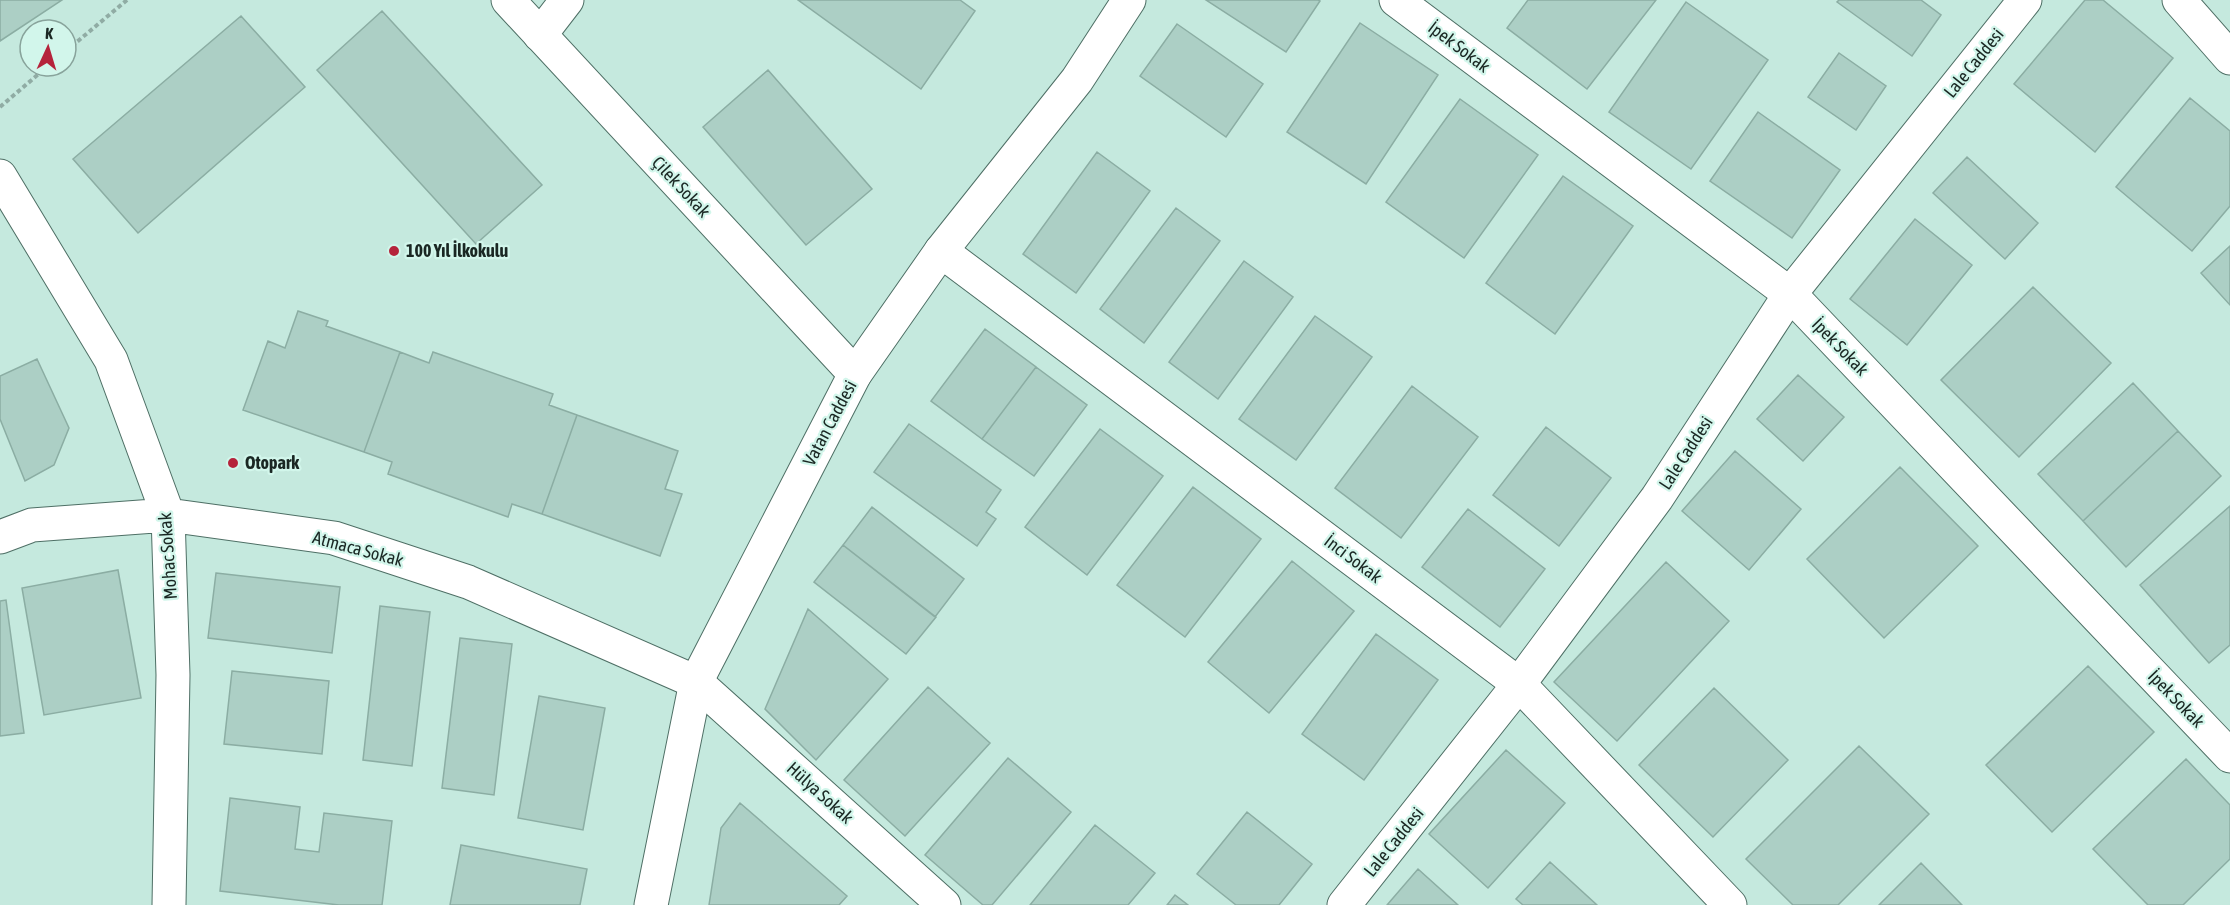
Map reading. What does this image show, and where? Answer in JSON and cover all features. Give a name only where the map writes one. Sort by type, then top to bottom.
[{"type":"street","name":"Çilek Sokak","points":[[508,0],[855,374]]},
{"type":"street","points":[[540,35],[567,0]]},
{"type":"street","name":"Vatan Caddesi","points":[[651,905],[696,682],[855,374],[942,251],[1077,80],[1129,0]]},
{"type":"street","name":"İpek Sokak","points":[[1396,0],[1790,294],[2230,756]]},
{"type":"street","name":"Lale Caddesi","points":[[1344,905],[1519,684],[1657,498],[1790,294],[2025,0]]},
{"type":"street","points":[[2179,0],[2230,58]]},
{"type":"street","name":"Mohac Sokak","points":[[0,176],[111,360],[168,515],[173,675],[169,905]]},
{"type":"street","name":"İnci Sokak","points":[[942,251],[1519,684],[1730,905]]},
{"type":"street","name":"Atmaca Sokak","points":[[0,537],[32,525],[168,515],[334,538],[468,582],[696,682]]},
{"type":"street","name":"Hülya Sokak","points":[[696,682],[944,905]]},
{"type":"path","points":[[78,41],[127,0]]},
{"type":"path","points":[[0,107],[34,78]]},
{"type":"building","points":[[0,0],[62,0],[35,18],[18,18],[18,29],[0,41]]},
{"type":"building","points":[[798,0],[960,0],[975,11],[921,89]]},
{"type":"building","points":[[1206,0],[1318,0],[1320,1],[1286,52]]},
{"type":"building","points":[[1528,0],[1656,0],[1587,89],[1507,28]]},
{"type":"building","points":[[1839,0],[1921,0],[1941,15],[1912,56],[1837,2]]},
{"type":"building","points":[[2085,0],[2103,0],[2173,58],[2095,152],[2014,84]]},
{"type":"building","points":[[1686,2],[1768,60],[1691,169],[1609,112]]},
{"type":"building","points":[[382,11],[542,185],[476,244],[317,70]]},
{"type":"building","points":[[241,16],[305,87],[138,233],[73,159]]},
{"type":"building","points":[[1360,23],[1438,75],[1366,184],[1287,132]]},
{"type":"building","points":[[1177,24],[1263,84],[1226,137],[1140,76]]},
{"type":"building","points":[[1839,53],[1886,86],[1856,130],[1808,97]]},
{"type":"building","points":[[768,70],[872,189],[806,245],[703,127]]},
{"type":"building","points":[[2190,98],[2230,131],[2230,206],[2192,251],[2116,187]]},
{"type":"building","points":[[1460,99],[1538,155],[1464,258],[1386,202]]},
{"type":"building","points":[[1758,112],[1840,170],[1792,238],[1710,181]]},
{"type":"building","points":[[1097,152],[1150,191],[1076,293],[1023,254]]},
{"type":"building","points":[[1967,157],[2038,223],[2005,259],[1933,193]]},
{"type":"building","points":[[1563,176],[1633,226],[1555,334],[1486,283]]},
{"type":"building","points":[[1176,208],[1220,241],[1144,343],[1100,309]]},
{"type":"building","points":[[1915,219],[1972,265],[1907,345],[1850,299]]},
{"type":"building","points":[[2230,246],[2230,305],[2201,273]]},
{"type":"building","points":[[1244,261],[1293,297],[1218,399],[1169,362]]},
{"type":"building","points":[[2033,287],[2111,363],[2019,457],[1941,380]]},
{"type":"building","points":[[298,311],[328,321],[326,326],[400,352],[364,452],[243,410],[268,341],[285,348]]},
{"type":"building","points":[[1315,316],[1372,357],[1296,460],[1239,419]]},
{"type":"building","points":[[985,329],[1036,367],[982,439],[931,401]]},
{"type":"building","points":[[400,352],[429,363],[433,352],[553,394],[549,405],[577,415],[542,514],[512,504],[508,517],[388,474],[392,462],[364,452]]},
{"type":"building","points":[[37,359],[69,428],[54,465],[25,481],[0,419],[0,376]]},
{"type":"building","points":[[1036,367],[1087,405],[1034,476],[982,439]]},
{"type":"building","points":[[1798,375],[1844,417],[1803,461],[1757,419]]},
{"type":"building","points":[[2133,383],[2178,431],[2083,521],[2038,474]]},
{"type":"building","points":[[1412,386],[1478,437],[1401,538],[1335,488]]},
{"type":"building","points":[[577,415],[678,451],[665,489],[682,494],[660,556],[542,514]]},
{"type":"building","points":[[909,424],[1001,490],[986,512],[996,519],[977,546],[874,472]]},
{"type":"building","points":[[1546,427],[1611,478],[1559,546],[1493,495]]},
{"type":"building","points":[[1100,429],[1163,476],[1087,575],[1025,527]]},
{"type":"building","points":[[2178,431],[2221,476],[2126,567],[2083,521]]},
{"type":"building","points":[[1735,451],[1801,509],[1749,570],[1682,511]]},
{"type":"building","points":[[1900,467],[1978,546],[1884,638],[1807,559]]},
{"type":"building","points":[[1193,487],[1261,539],[1185,637],[1117,585]]},
{"type":"building","points":[[2230,506],[2230,645],[2209,663],[2140,585]]},
{"type":"building","points":[[872,507],[964,579],[935,617],[843,545]]},
{"type":"building","points":[[1468,509],[1545,569],[1500,627],[1422,567]]},
{"type":"building","points":[[843,545],[936,617],[906,654],[814,582]]},
{"type":"building","points":[[1292,561],[1354,611],[1269,713],[1208,662]]},
{"type":"building","points":[[1666,562],[1729,621],[1617,741],[1554,682]]},
{"type":"building","points":[[118,570],[141,698],[44,715],[22,588]]},
{"type":"building","points":[[216,573],[340,587],[332,653],[208,638]]},
{"type":"building","points":[[6,600],[24,733],[0,736],[0,601]]},
{"type":"building","points":[[380,606],[430,612],[412,766],[363,760]]},
{"type":"building","points":[[808,609],[888,679],[816,760],[765,709]]},
{"type":"building","points":[[1376,634],[1438,680],[1364,780],[1302,734]]},
{"type":"building","points":[[460,638],[512,644],[494,795],[442,788]]},
{"type":"building","points":[[2088,666],[2154,732],[2052,832],[1986,765]]},
{"type":"building","points":[[232,671],[329,681],[322,754],[224,744]]},
{"type":"building","points":[[928,687],[990,743],[905,836],[844,780]]},
{"type":"building","points":[[1714,688],[1788,760],[1713,837],[1639,765]]},
{"type":"building","points":[[539,696],[605,708],[583,830],[518,818]]},
{"type":"building","points":[[1859,746],[1929,814],[1838,905],[1793,905],[1746,859]]},
{"type":"building","points":[[1506,750],[1565,803],[1488,888],[1429,834]]},
{"type":"building","points":[[1008,758],[1071,812],[992,905],[983,905],[925,855]]},
{"type":"building","points":[[2186,759],[2230,805],[2230,859],[2183,905],[2148,905],[2093,849]]},
{"type":"building","points":[[230,798],[300,807],[295,849],[319,852],[324,813],[392,821],[382,905],[339,905],[220,891]]},
{"type":"building","points":[[740,803],[847,896],[839,905],[709,905],[721,828]]},
{"type":"building","points":[[1247,812],[1312,864],[1279,905],[1236,905],[1197,874]]},
{"type":"building","points":[[1095,825],[1155,873],[1128,905],[1030,905]]},
{"type":"building","points":[[461,845],[587,869],[580,905],[450,905]]},
{"type":"building","points":[[1550,862],[1597,905],[1523,905],[1516,899]]},
{"type":"building","points":[[1921,863],[1962,905],[1879,905]]},
{"type":"building","points":[[1418,869],[1458,905],[1387,905]]},
{"type":"building","points":[[1175,895],[1188,905],[1167,905]]},
{"type":"place","name":"100 Yıl İlkokulu","points":[[394,251]]},
{"type":"place","name":"Otopark","points":[[233,463]]}]
